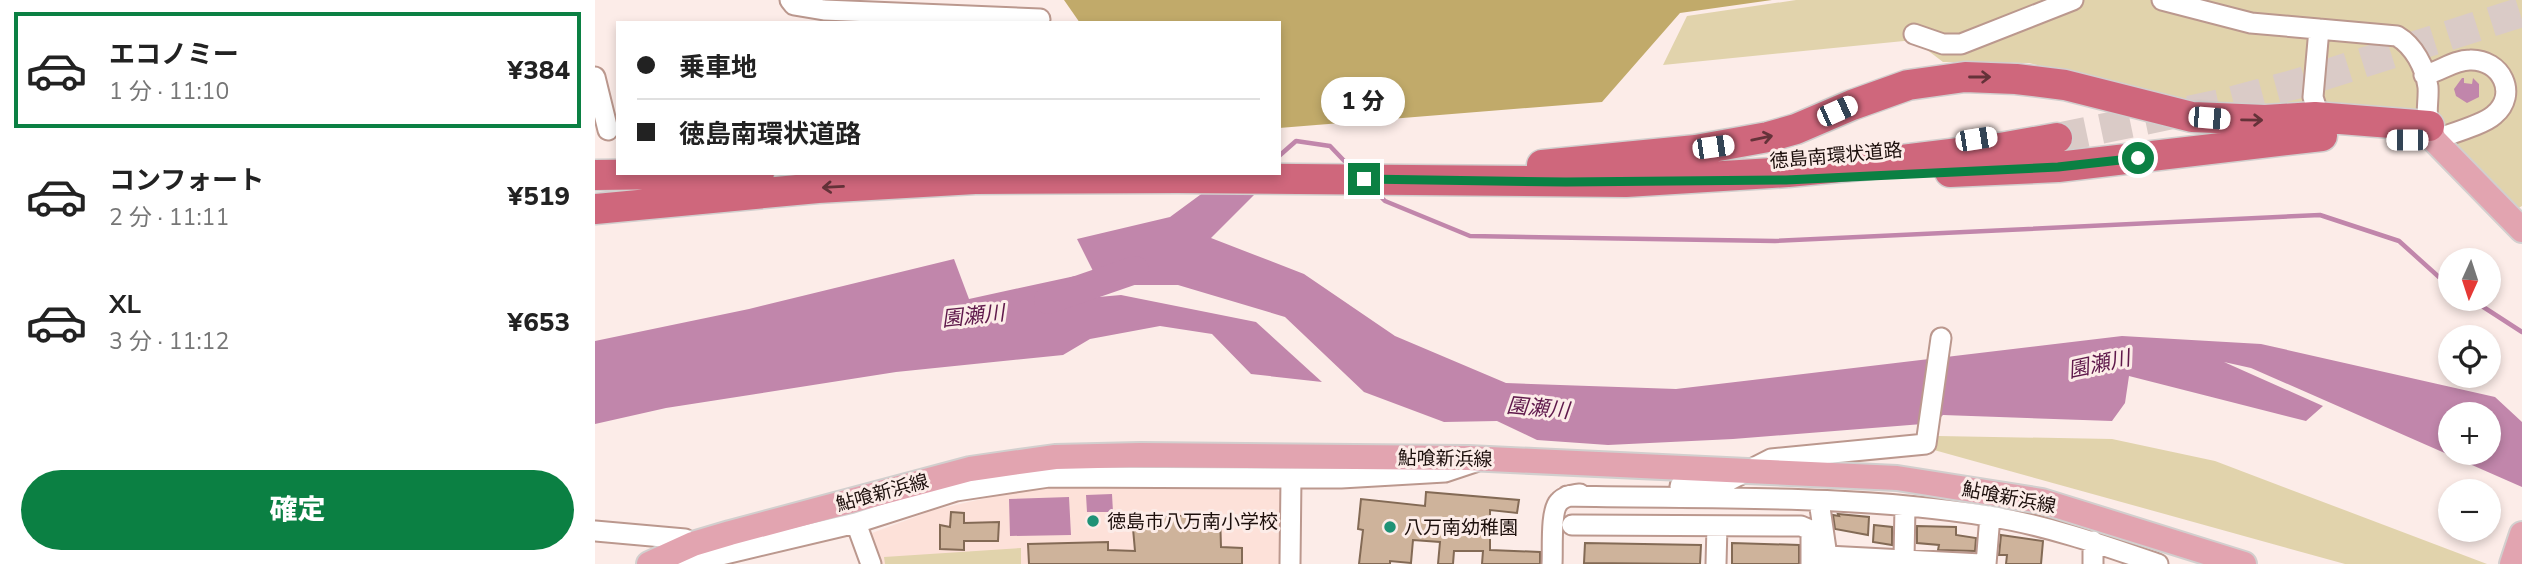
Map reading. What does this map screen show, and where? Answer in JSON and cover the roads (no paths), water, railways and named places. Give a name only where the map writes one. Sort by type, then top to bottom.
[{"type":"highway","points":[[1524,167],[1696,150],[1768,137],[1908,86],[1965,77],[2016,79],[2064,85],[2192,117],[2265,120],[2315,117],[2431,133]]},
{"type":"highway","name":"徳島南環状道路","points":[[595,209],[818,188],[975,179],[1177,178],[1417,173],[1524,167],[1706,164],[1788,159],[2055,132],[1963,153],[1849,166],[1626,182],[1417,173],[1281,167]]},
{"type":"highway","points":[[1626,182],[1786,180],[2045,168],[2339,135],[2379,140],[2431,133]]},
{"type":"highway","points":[[595,176],[650,175]]},
{"type":"main road","points":[[2431,133],[2522,230]]},
{"type":"main road","name":"鮎喰新浜線","points":[[649,564],[691,556],[970,469],[1055,457],[1140,455],[1485,458],[1897,478],[2042,500],[2098,531],[2244,564]]},
{"type":"main road","points":[[2512,564],[2522,534]]},
{"type":"street","points":[[790,0],[794,5],[824,10],[912,18],[1040,19]]},
{"type":"street","points":[[1914,34],[1943,44],[1961,44],[2073,0]]},
{"type":"street","points":[[2162,0],[2251,23],[2397,36],[2408,43],[2419,60],[2428,88],[2426,114],[2431,133]]},
{"type":"street","points":[[2319,29],[2313,97],[2318,113],[2326,118],[2431,133],[2481,123],[2495,115],[2504,100],[2505,80],[2493,65],[2485,61],[2468,60],[2424,75]]},
{"type":"street","points":[[595,77],[607,130]]},
{"type":"street","points":[[1552,564],[1555,511],[1558,502],[1567,496],[1619,489],[1722,484],[1771,459],[1926,444],[1940,342]]},
{"type":"street","points":[[720,545],[856,523],[956,491],[1049,477],[1341,478],[1445,472],[1485,458]]},
{"type":"street","points":[[1290,564],[1291,478]]},
{"type":"street","points":[[1567,496],[1819,501],[1905,506],[2098,531],[2136,545],[2172,564]]},
{"type":"street","points":[[1819,501],[1822,561]]},
{"type":"street","points":[[1904,558],[1905,506]]},
{"type":"street","points":[[1986,564],[1990,516]]},
{"type":"street","points":[[856,523],[871,564]]},
{"type":"street","points":[[1572,525],[1801,526],[1808,529],[1822,561]]},
{"type":"street","points":[[1716,564],[1717,526]]},
{"type":"street","points":[[595,531],[685,539],[691,556]]},
{"type":"street","points":[[2093,564],[2098,531]]},
{"type":"street","points":[[2098,531],[2158,564]]},
{"type":"street","points":[[1822,561],[1904,558],[1981,564]]},
{"type":"water","points":[[2462,78],[2464,83],[2472,84],[2473,78],[2479,84],[2479,97],[2467,103],[2456,96],[2454,89]]},
{"type":"water","points":[[1219,181],[1257,192],[1211,238],[1304,274],[1395,336],[1506,383],[1676,389],[2122,336],[2261,344],[2438,384],[2438,388],[2455,388],[2495,397],[2500,402],[2438,402],[2438,450],[2251,368],[2224,362],[2323,406],[2306,421],[2129,376],[2125,403],[2112,421],[1943,415],[1935,423],[1733,439],[1608,445],[1537,440],[1497,421],[1444,422],[1364,392],[1285,317],[1178,285],[1100,285],[1077,239],[1170,217]]},
{"type":"water","points":[[954,259],[969,299],[1075,276],[1087,298],[1121,295],[1256,322],[1322,382],[1251,374],[1212,334],[1160,326],[1090,339],[1063,355],[896,372],[666,408],[595,424],[595,341],[749,309]]},
{"type":"water","points":[[2501,403],[2522,422],[2522,487],[2472,465],[2501,465]]},
{"type":"water","points":[[1112,494],[1113,512],[1087,512],[1086,495]]},
{"type":"water","points":[[1069,497],[1071,535],[1010,536],[1009,499]]},
{"type":"waterway","points":[[1281,154],[1296,141],[1330,146],[1351,168]]},
{"type":"waterway","points":[[1375,191],[1385,201],[1470,236],[1775,241],[2320,215],[2399,241],[2438,276]]},
{"type":"waterway","name":"園瀬川","points":[[1048,300],[1135,270]]},
{"type":"waterway","points":[[2491,312],[2522,332]]},
{"type":"tunnel","points":[[2057,138],[2226,103],[2296,84],[2522,12]]},
{"type":"place","name":"徳島市八万南小学校","points":[[1093,521]]},
{"type":"place","name":"八万南幼稚園","points":[[1390,527]]}]
